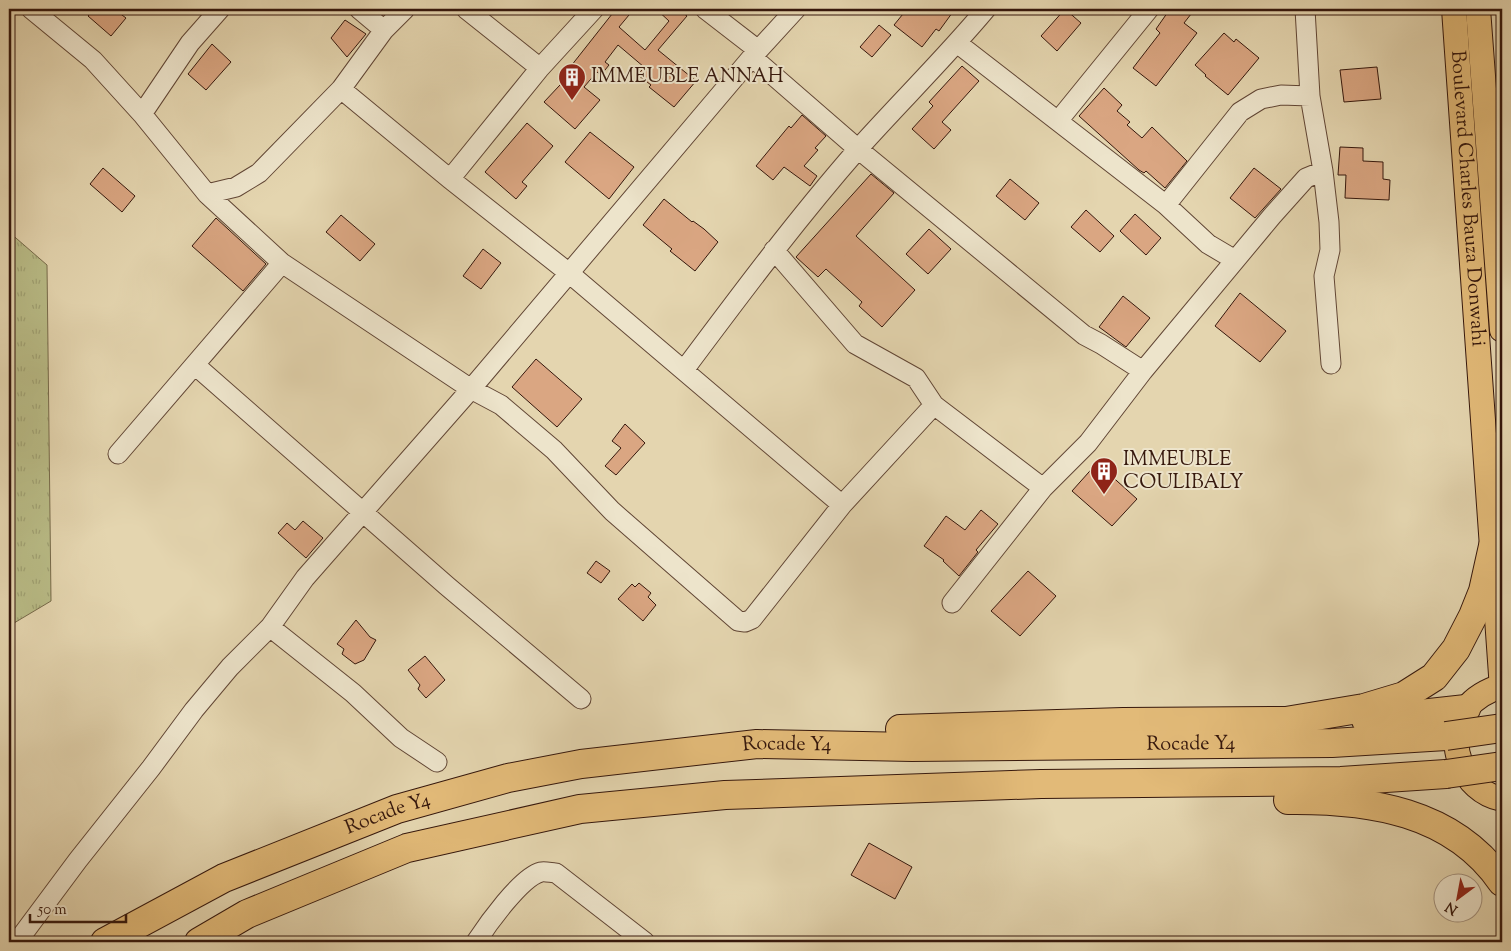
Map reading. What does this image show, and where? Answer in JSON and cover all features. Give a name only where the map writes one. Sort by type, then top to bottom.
[{"type":"highway","points":[[1286,721],[1364,708],[1404,696],[1434,677],[1456,649],[1473,616],[1483,591],[1492,546]]},
{"type":"highway","points":[[758,744],[837,732],[1123,722],[1352,722],[1466,709]]},
{"type":"highway","name":"Rocade Y4","points":[[105,942],[224,878],[397,809],[508,778],[581,764],[758,744],[922,747],[1332,743],[1446,736],[1502,728]]},
{"type":"highway","name":"Rocade Y4","points":[[199,942],[246,914],[407,848],[580,809],[725,795],[802,792],[1041,784],[1341,781],[1458,777],[1502,766]]},
{"type":"highway","points":[[802,792],[1015,802],[1317,800],[1412,792],[1458,777]]},
{"type":"highway","points":[[1317,800],[1376,806],[1406,812],[1439,826],[1469,845],[1502,882]]},
{"type":"main road","name":"Boulevard Charles Bauza Donwahi","points":[[1454,9],[1502,687]]},
{"type":"main road","name":"Boulevard Charles Bauza Donwahi","points":[[1478,9],[1496,163],[1502,330]]},
{"type":"main road","points":[[1502,687],[1488,691],[1466,709],[1458,727],[1456,746],[1460,765],[1458,777],[1482,792],[1502,799]]},
{"type":"street","points":[[31,9],[93,60],[142,114],[207,194],[282,262],[470,389],[501,405],[554,450],[612,511],[738,621],[745,622],[752,619],[842,505],[934,405]]},
{"type":"street","points":[[142,114],[190,43],[220,9]]},
{"type":"street","points":[[359,9],[384,30]]},
{"type":"street","points":[[207,194],[236,187],[259,173],[341,89],[384,30],[405,9]]},
{"type":"street","points":[[466,9],[540,68]]},
{"type":"street","points":[[450,179],[540,68],[594,9]]},
{"type":"street","points":[[705,9],[858,149],[1084,335],[1143,371]]},
{"type":"street","points":[[17,942],[194,710],[230,667],[270,627],[305,578],[470,389],[755,54],[796,9]]},
{"type":"street","points":[[684,370],[774,250],[858,149],[957,44],[986,9]]},
{"type":"street","points":[[1058,121],[1149,9]]},
{"type":"street","points":[[1305,9],[1310,96],[1323,171],[1329,222],[1330,250],[1324,276],[1331,364]]},
{"type":"street","points":[[957,44],[1166,205],[1208,244],[1235,260]]},
{"type":"street","points":[[341,89],[450,179],[569,273],[842,505]]},
{"type":"street","points":[[1166,205],[1240,112],[1261,99],[1281,95],[1310,96]]},
{"type":"street","points":[[1466,164],[1496,163]]},
{"type":"street","points":[[952,603],[1043,488],[1088,443],[1143,371],[1235,260],[1306,178],[1323,171]]},
{"type":"street","points":[[774,250],[855,344],[916,378],[934,405],[1043,488]]},
{"type":"street","points":[[118,454],[282,262]]},
{"type":"street","points":[[194,366],[581,699]]},
{"type":"street","points":[[270,627],[353,693],[401,738],[437,762]]},
{"type":"street","points":[[476,942],[490,920],[526,880],[541,872],[556,873],[646,942]]},
{"type":"green space","points":[[9,232],[47,265],[51,601],[9,626]]},
{"type":"building","points":[[94,9],[114,9],[126,18],[111,36],[88,16]]},
{"type":"building","points":[[616,9],[634,9],[619,27],[645,50],[669,21],[656,9],[678,9],[687,16],[658,50],[696,81],[674,107],[649,87],[651,85],[638,75],[644,67],[618,45],[605,62],[609,65],[601,75],[597,72],[584,87],[600,100],[575,129],[544,102],[575,69],[571,66]]},
{"type":"building","points":[[907,9],[955,9],[939,31],[936,29],[922,47],[894,25]]},
{"type":"building","points":[[1065,9],[1081,23],[1057,51],[1041,36]]},
{"type":"building","points":[[1170,9],[1195,9],[1184,23],[1197,33],[1156,86],[1133,68],[1160,33],[1156,29]]},
{"type":"building","points":[[345,20],[366,34],[347,57],[331,38]]},
{"type":"building","points":[[879,25],[891,35],[872,57],[860,47]]},
{"type":"building","points":[[1224,33],[1234,42],[1236,39],[1259,58],[1228,95],[1195,65]]},
{"type":"building","points":[[212,44],[231,62],[206,90],[188,74]]},
{"type":"building","points":[[962,66],[979,81],[942,122],[951,130],[934,149],[912,129],[933,106],[929,102]]},
{"type":"building","points":[[1377,67],[1381,99],[1344,102],[1340,70]]},
{"type":"building","points":[[1104,88],[1122,105],[1117,111],[1130,122],[1127,125],[1142,138],[1152,127],[1187,161],[1165,188],[1146,171],[1144,173],[1139,170],[1079,116]]},
{"type":"building","points":[[802,115],[826,136],[815,148],[818,150],[804,166],[817,176],[810,186],[784,167],[773,180],[756,166],[789,126],[791,128]]},
{"type":"building","points":[[527,123],[553,146],[522,182],[527,186],[516,199],[485,172]]},
{"type":"building","points":[[590,132],[634,167],[609,199],[565,162]]},
{"type":"building","points":[[1340,147],[1363,148],[1363,161],[1383,162],[1383,179],[1390,180],[1389,200],[1345,198],[1346,175],[1338,175]]},
{"type":"building","points":[[103,168],[135,196],[122,212],[90,184]]},
{"type":"building","points":[[1254,168],[1281,189],[1255,218],[1230,198]]},
{"type":"building","points":[[871,174],[894,193],[856,236],[915,290],[882,327],[859,306],[862,302],[826,269],[818,277],[796,257]]},
{"type":"building","points":[[1010,179],[1039,203],[1025,220],[996,196]]},
{"type":"building","points":[[664,199],[718,242],[695,271],[670,251],[672,249],[643,225]]},
{"type":"building","points":[[1086,210],[1114,236],[1100,252],[1071,227]]},
{"type":"building","points":[[1135,214],[1161,238],[1146,255],[1120,231]]},
{"type":"building","points":[[341,215],[375,244],[360,261],[326,232]]},
{"type":"building","points":[[216,218],[266,264],[243,291],[192,246]]},
{"type":"building","points":[[929,229],[951,249],[928,274],[906,254]]},
{"type":"building","points":[[483,249],[501,263],[481,289],[463,276]]},
{"type":"building","points":[[1240,293],[1286,331],[1260,362],[1215,326]]},
{"type":"building","points":[[1123,296],[1150,318],[1126,347],[1099,327]]},
{"type":"building","points":[[536,359],[582,399],[557,427],[512,387]]},
{"type":"building","points":[[625,424],[645,443],[616,475],[605,466],[621,448],[612,441]]},
{"type":"building","name":"IMMEUBLE COULIBALY","points":[[1097,463],[1137,499],[1112,526],[1072,491]]},
{"type":"building","points":[[981,510],[998,524],[976,550],[978,552],[959,576],[944,560],[924,546],[946,516],[965,530]]},
{"type":"building","points":[[303,521],[323,538],[306,558],[278,533],[287,523],[295,530]]},
{"type":"building","points":[[596,561],[610,571],[601,583],[587,573]]},
{"type":"building","points":[[1028,571],[1056,596],[1020,636],[991,611]]},
{"type":"building","points":[[639,583],[651,593],[648,597],[656,605],[643,621],[618,599],[632,584],[635,587]]},
{"type":"building","points":[[356,620],[370,637],[376,640],[364,660],[355,664],[342,654],[344,649],[337,644]]},
{"type":"building","points":[[425,656],[445,680],[426,698],[418,689],[420,685],[408,670]]},
{"type":"building","points":[[869,843],[912,867],[895,899],[851,875]]},
{"type":"place","name":"IMMEUBLE ANNAH","points":[[572,101]]},
{"type":"place","name":"IMMEUBLE COULIBALY","points":[[1104,495]]}]
